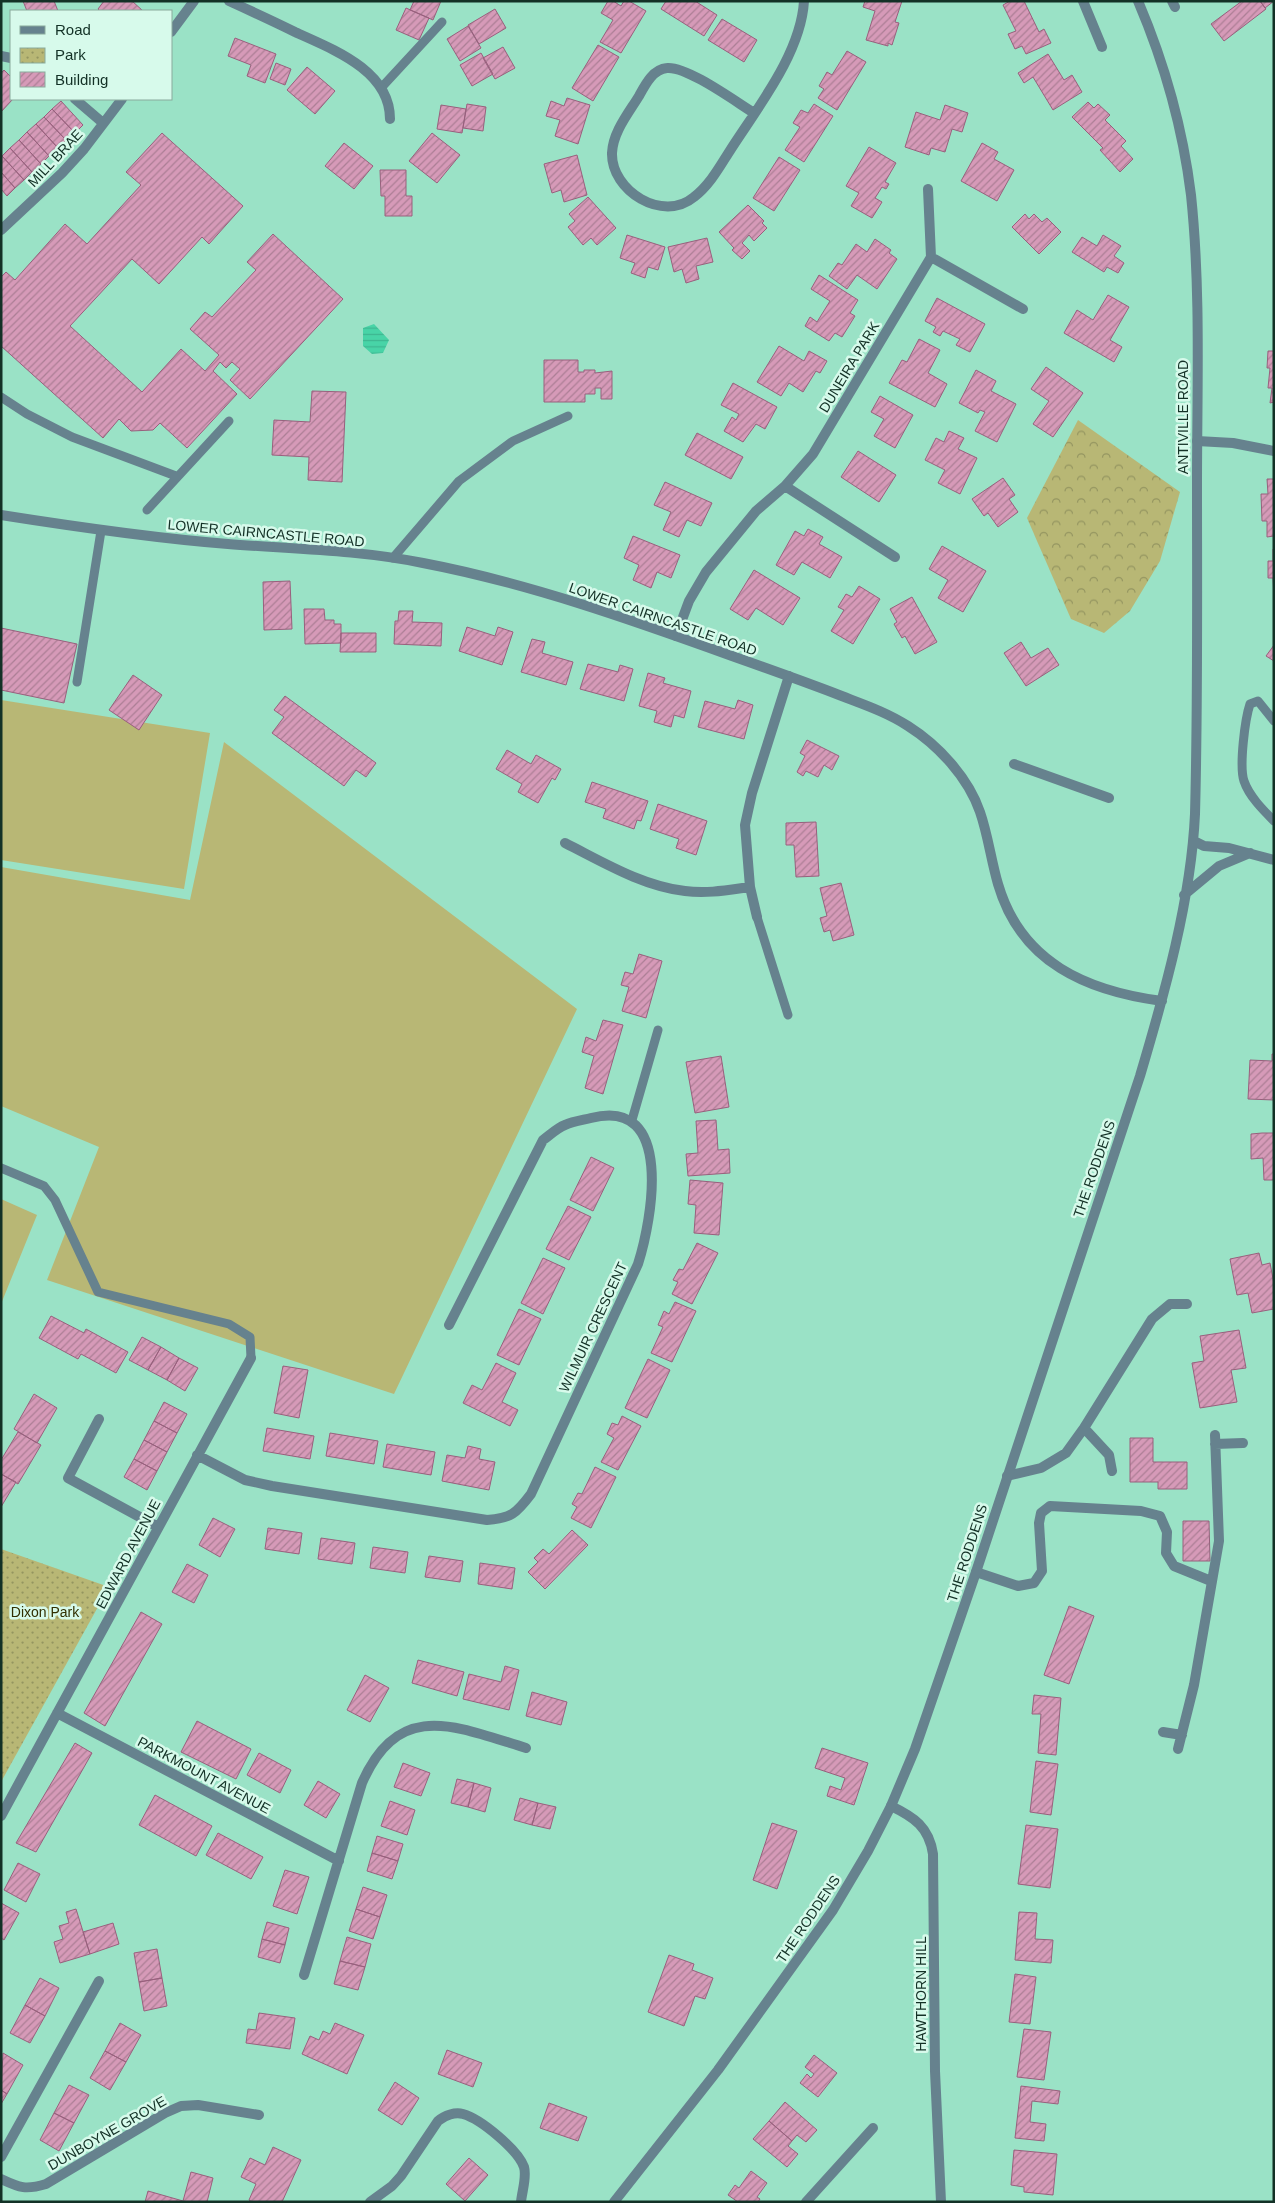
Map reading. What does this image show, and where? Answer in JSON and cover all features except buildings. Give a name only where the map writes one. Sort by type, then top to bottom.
[{"type":"street","points":[[172,31],[194,1]]},
{"type":"street","points":[[229,1],[340,53],[359,66],[381,88],[388,104],[390,119]]},
{"type":"street","points":[[754,113],[686,72],[668,68],[657,70],[646,84],[616,135],[612,154],[616,175],[626,189],[644,201],[670,206],[684,203],[694,198],[710,182],[754,113],[783,66],[794,43],[804,1]]},
{"type":"street","points":[[1082,1],[1102,47]]},
{"type":"street","name":"ANTIVILLE ROAD","points":[[1138,1],[1166,81],[1182,144],[1190,193],[1195,244],[1197,441],[1194,841]]},
{"type":"street","points":[[76,100],[103,123]]},
{"type":"street","name":"MILL BRAE","points":[[1,230],[84,150],[121,100]]},
{"type":"street","points":[[928,188],[931,257],[1023,310]]},
{"type":"street","name":"DUNEIRA PARK","points":[[676,636],[689,600],[706,572],[752,516],[785,486],[813,454],[931,257]]},
{"type":"street","points":[[1197,441],[1233,443],[1274,452]]},
{"type":"street","points":[[785,486],[895,557]]},
{"type":"street","name":"LOWER CAIRNCASTLE ROAD","points":[[1,515],[101,531],[160,538],[393,558],[420,562],[493,579],[555,597],[676,636],[883,711],[928,740],[948,761],[971,792],[980,810],[999,886],[1008,908],[1020,930],[1039,952],[1062,971],[1085,982],[1122,994],[1162,1001]]},
{"type":"street","points":[[757,917],[750,887],[745,833],[748,808],[789,676]]},
{"type":"street","points":[[1014,764],[1109,798]]},
{"type":"street","points":[[1194,841],[1204,846],[1250,853],[1274,860]]},
{"type":"street","name":"THE RODDENS","points":[[614,2202],[718,2070],[833,1910],[868,1851],[891,1806],[915,1750],[1140,1076],[1162,1001],[1194,841]]},
{"type":"street","points":[[565,843],[658,886],[694,892],[750,887]]},
{"type":"street","points":[[1184,895],[1219,866],[1250,853]]},
{"type":"street","points":[[448,1325],[543,1140],[565,1125],[604,1114],[620,1115],[632,1120]]},
{"type":"street","name":"WILMUIR CRESCENT","points":[[197,1455],[245,1480],[272,1486],[487,1520],[505,1518],[518,1512],[531,1494],[638,1264],[645,1242],[651,1200],[650,1155],[644,1134],[632,1120]]},
{"type":"street","points":[[1007,1476],[1041,1468],[1066,1453],[1084,1428],[1152,1319],[1170,1304],[1187,1304]]},
{"type":"street","name":"EDWARD AVENUE","points":[[1,1816],[251,1358]]},
{"type":"street","points":[[99,1419],[68,1478],[158,1527]]},
{"type":"street","points":[[1084,1428],[1109,1455],[1112,1471]]},
{"type":"street","points":[[1178,1749],[1194,1686],[1219,1541],[1215,1439],[1243,1443]]},
{"type":"street","points":[[976,1572],[1018,1586],[1034,1583],[1042,1571],[1039,1523],[1041,1512],[1050,1506],[1141,1511],[1160,1516],[1167,1532],[1166,1554],[1174,1566],[1212,1581]]},
{"type":"street","name":"PARKMOUNT AVENUE","points":[[57,1713],[339,1860]]},
{"type":"street","points":[[304,1975],[362,1783],[371,1763],[379,1752],[397,1737],[419,1726],[437,1724],[459,1728],[526,1748]]},
{"type":"street","points":[[1163,1732],[1182,1736]]},
{"type":"street","name":"HAWTHORN HILL","points":[[891,1806],[918,1821],[926,1831],[932,1851],[935,2071],[941,2202]]},
{"type":"street","points":[[1,2157],[99,1981]]},
{"type":"street","name":"DUNBOYNE GROVE","points":[[1,2179],[17,2187],[29,2189],[46,2184],[165,2113],[181,2106],[198,2105],[259,2115]]},
{"type":"street","points":[[370,2202],[392,2186],[401,2176],[438,2121],[446,2116],[459,2114],[479,2123],[509,2146],[519,2157],[525,2171],[521,2202]]},
{"type":"street","points":[[806,2202],[873,2128]]},
{"type":"lane","points":[[381,88],[442,22]]},
{"type":"lane","points":[[1,397],[27,414],[72,438],[176,476]]},
{"type":"lane","points":[[393,558],[459,481],[512,441],[568,416]]},
{"type":"lane","points":[[148,510],[176,476],[229,421]]},
{"type":"lane","points":[[77,682],[101,531]]},
{"type":"lane","points":[[1274,721],[1258,701],[1250,704],[1246,716],[1242,759],[1244,780],[1260,808],[1274,821]]},
{"type":"lane","points":[[757,917],[788,1015]]},
{"type":"lane","points":[[632,1120],[658,1030]]},
{"type":"lane","points":[[1,1168],[44,1186],[55,1200],[98,1292],[229,1324],[250,1337],[251,1358]]},
{"type":"green space","points":[[1078,420],[1180,492],[1160,561],[1130,611],[1104,633],[1071,619],[1027,518]]},
{"type":"green space","points":[[1,700],[210,733],[184,889],[1,860]]},
{"type":"green space","points":[[224,742],[577,1009],[394,1394],[47,1280],[99,1147],[1,1106],[1,867],[190,900]]},
{"type":"green space","points":[[1,1199],[37,1215],[1,1304]]},
{"type":"green space","name":"Dixon Park","points":[[1,1549],[109,1587],[1,1782]]},
{"type":"shaded area","points":[[374,324],[389,340],[383,353],[372,354],[363,346],[363,328]]}]
